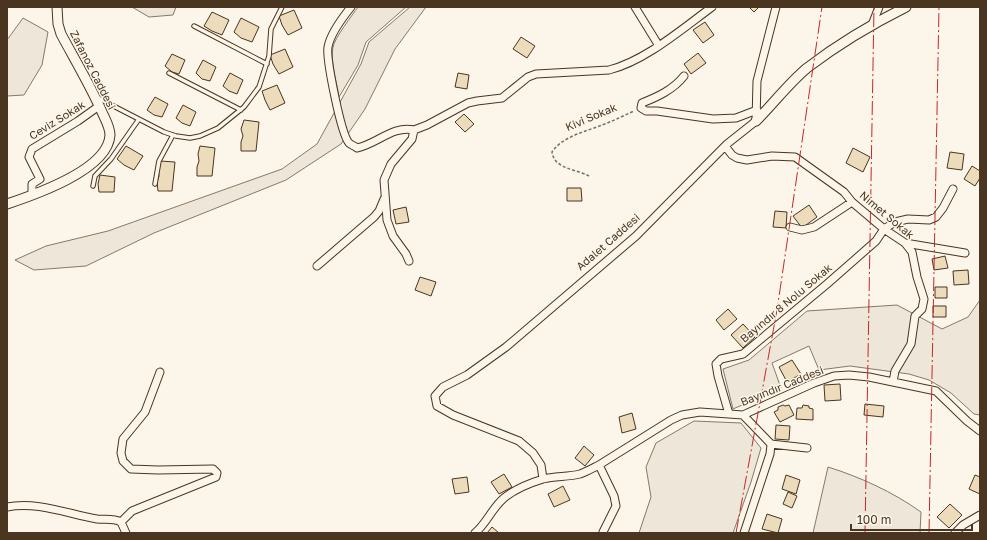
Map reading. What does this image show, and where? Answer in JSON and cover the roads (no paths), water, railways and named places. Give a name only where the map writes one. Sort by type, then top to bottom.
[{"type":"street","name":"Zafanoz Caddesi","points":[[7,204],[32,196],[73,177],[89,166],[101,154],[107,145],[110,136],[109,127],[100,106],[60,34],[57,7]]},
{"type":"street","points":[[351,7],[339,22],[328,45],[327,58],[338,110],[349,142],[357,148],[398,129],[406,128],[414,130],[427,125],[468,103],[477,100],[502,98],[528,77],[536,74],[609,70],[620,67],[659,46],[712,7]]},
{"type":"street","points":[[635,7],[659,46]]},
{"type":"street","points":[[756,121],[757,81],[776,7]]},
{"type":"street","points":[[872,25],[879,7]]},
{"type":"street","name":"Adalet Caddesi","points":[[543,479],[541,465],[533,453],[519,441],[453,415],[437,406],[435,396],[443,387],[467,375],[506,347],[636,236],[725,146],[756,121],[807,69],[872,25],[906,7]]},
{"type":"street","points":[[684,76],[679,82],[658,96],[642,103],[641,108],[646,111],[657,110],[713,119],[736,118],[757,110]]},
{"type":"street","name":"Ceviz Sokak","points":[[32,196],[32,184],[40,179],[28,157],[32,148],[78,122],[100,106]]},
{"type":"street","points":[[409,260],[393,236],[387,220],[384,197],[384,180],[391,164],[412,139],[414,130]]},
{"type":"street","name":"Nimet Sokak","points":[[725,146],[732,155],[737,158],[747,160],[772,156],[794,157],[844,192],[852,202],[884,229],[905,243],[912,252],[917,277],[924,299],[922,309],[916,316],[912,344],[895,371],[893,382]]},
{"type":"street","points":[[884,229],[895,222],[908,219],[929,220],[936,217],[943,208],[953,189]]},
{"type":"street","points":[[317,266],[374,217],[379,211],[384,197]]},
{"type":"street","points":[[790,227],[802,230],[814,227],[852,202]]},
{"type":"street","name":"Bayındır 8 Nolu Sokak","points":[[729,414],[716,364],[721,359],[743,354],[876,241],[884,229]]},
{"type":"street","points":[[905,243],[965,253]]},
{"type":"street","points":[[121,522],[132,511],[216,478],[217,473],[213,469],[131,469],[123,462],[121,453],[123,440],[145,412],[160,372]]},
{"type":"street","name":"Bayındır Caddesi","points":[[475,533],[482,527],[493,509],[504,498],[522,487],[543,479],[580,474],[599,465],[655,429],[682,415],[700,412],[743,415],[814,383],[834,376],[849,375],[869,377],[936,391],[967,421],[980,431]]},
{"type":"street","points":[[743,415],[771,444],[807,448]]},
{"type":"street","points":[[744,533],[770,454],[771,444]]},
{"type":"street","points":[[599,465],[614,496],[616,506],[603,532]]},
{"type":"street","points":[[7,507],[43,507],[98,519],[115,519],[121,522],[126,533]]},
{"type":"street","points":[[955,533],[963,525],[980,515]]},
{"type":"lane","points":[[95,97],[173,136],[190,138],[200,136],[218,128],[241,110],[258,87],[267,64],[271,29],[282,7]]},
{"type":"lane","points":[[194,26],[267,64]]},
{"type":"lane","points":[[169,73],[241,110]]},
{"type":"lane","points":[[93,186],[95,176],[111,159],[139,119]]},
{"type":"lane","points":[[156,184],[159,161],[173,136]]}]
